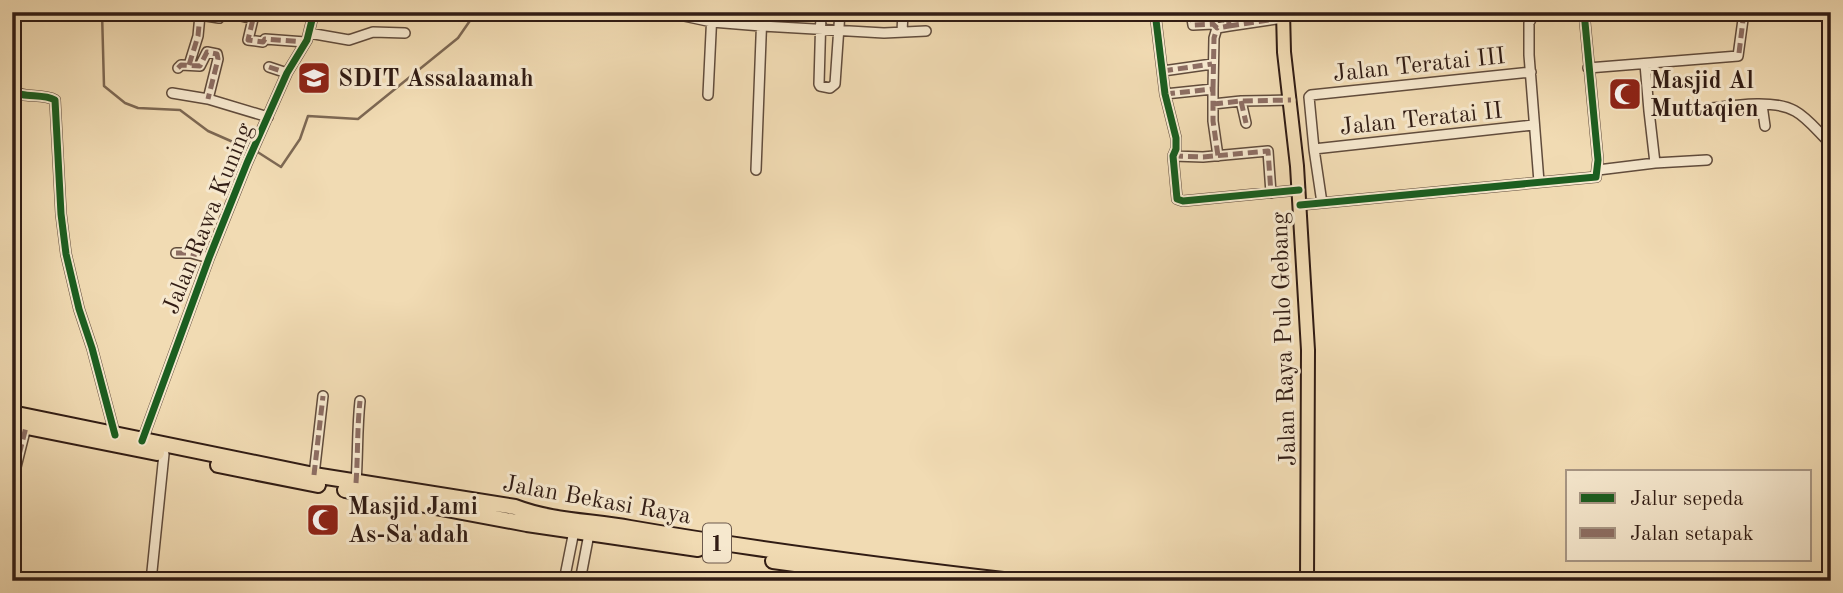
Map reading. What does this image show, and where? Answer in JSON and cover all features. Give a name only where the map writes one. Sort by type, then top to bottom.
[{"type":"highway","name":"Jalan Bekasi Raya","points":[[12,413],[356,483],[515,507],[528,512],[694,544],[921,581]]},
{"type":"highway","name":"Jalan Bekasi Raya","points":[[19,425],[337,489],[589,534],[774,552],[1012,581]]},
{"type":"main road","name":"Jalan Raya Pulo Gebang","points":[[1283,15],[1284,52],[1299,190],[1309,403],[1307,581]]},
{"type":"street","points":[[189,65],[198,36],[200,15],[219,18],[223,12],[253,19],[248,40],[263,42],[265,39],[307,37],[349,40],[373,32],[405,33]]},
{"type":"street","name":"Jalan Rawa Kuning","points":[[142,441],[247,163],[287,73],[307,37],[314,12]]},
{"type":"street","points":[[665,12],[761,26],[926,31]]},
{"type":"street","points":[[756,170],[762,12]]},
{"type":"street","points":[[821,12],[819,84],[830,88],[835,84],[840,12]]},
{"type":"street","points":[[902,32],[904,12]]},
{"type":"street","points":[[1184,12],[1155,14],[1165,94],[1175,138],[1176,149],[1173,156],[1176,198],[1179,201],[1299,190]]},
{"type":"street","points":[[1191,12],[1193,25],[1213,24],[1217,28]]},
{"type":"street","points":[[1228,12],[1229,26]]},
{"type":"street","points":[[1535,12],[1529,23],[1533,125],[1539,182]]},
{"type":"street","points":[[1584,12],[1597,174]]},
{"type":"street","points":[[1588,68],[1738,56],[1744,12]]},
{"type":"street","points":[[1217,28],[1283,15]]},
{"type":"street","points":[[708,95],[712,17]]},
{"type":"street","points":[[1217,28],[1212,64],[1218,156]]},
{"type":"street","points":[[178,68],[181,65],[201,66],[206,52],[218,56],[208,99]]},
{"type":"street","points":[[1163,71],[1212,64]]},
{"type":"street","points":[[1645,64],[1655,163]]},
{"type":"street","points":[[269,67],[287,73]]},
{"type":"street","name":"Jalan Teratai III","points":[[1314,149],[1311,94],[1531,72]]},
{"type":"street","points":[[1165,94],[1213,89]]},
{"type":"street","points":[[12,90],[17,94],[41,95],[55,100],[61,214],[66,254],[115,435]]},
{"type":"street","points":[[172,93],[208,99],[268,117]]},
{"type":"street","points":[[1213,104],[1291,100]]},
{"type":"street","points":[[1241,101],[1245,123]]},
{"type":"street","points":[[1649,111],[1762,105],[1785,107],[1795,111],[1831,144]]},
{"type":"street","points":[[1762,105],[1765,126]]},
{"type":"street","name":"Jalan Teratai II","points":[[1314,149],[1533,125]]},
{"type":"street","points":[[1314,149],[1322,203]]},
{"type":"street","points":[[1173,156],[1218,156],[1268,151],[1271,192]]},
{"type":"street","points":[[1300,205],[1485,189],[1597,174],[1655,163],[1707,160]]},
{"type":"street","points":[[176,253],[191,253],[209,258]]},
{"type":"street","points":[[314,475],[323,396]]},
{"type":"street","points":[[356,483],[359,401]]},
{"type":"street","points":[[12,483],[19,425]]},
{"type":"street","points":[[151,581],[164,454]]},
{"type":"street","points":[[564,581],[573,531]]},
{"type":"street","points":[[580,581],[589,534]]},
{"type":"waterway","points":[[102,12],[104,86],[125,103],[138,108],[180,110],[208,131],[249,149]]},
{"type":"waterway","points":[[256,151],[281,167],[300,139],[308,116],[358,119],[458,38],[476,12]]},
{"type":"marked path","points":[[189,65],[198,36],[200,15],[219,18],[221,12]]},
{"type":"marked path","points":[[225,12],[253,19],[248,40],[305,42]]},
{"type":"marked path","points":[[1155,15],[1184,12]]},
{"type":"marked path","points":[[1191,12],[1193,25],[1213,24],[1217,28],[1229,26],[1228,12]]},
{"type":"marked path","points":[[1739,53],[1744,12]]},
{"type":"marked path","points":[[1229,26],[1283,18]]},
{"type":"marked path","points":[[1213,89],[1214,38],[1217,28]]},
{"type":"marked path","points":[[178,68],[181,65],[200,66],[207,52],[217,54],[208,99]]},
{"type":"marked path","points":[[1163,71],[1212,64]]},
{"type":"marked path","points":[[269,67],[287,73]]},
{"type":"marked path","points":[[1165,94],[1213,89],[1213,121],[1218,156]]},
{"type":"marked path","points":[[1213,104],[1291,100]]},
{"type":"marked path","points":[[1241,101],[1246,123]]},
{"type":"marked path","points":[[1173,156],[1203,157],[1268,151],[1271,193]]},
{"type":"marked path","points":[[176,253],[191,253],[209,258]]},
{"type":"marked path","points":[[314,475],[323,396]]},
{"type":"marked path","points":[[356,483],[360,401]]},
{"type":"marked path","points":[[12,483],[26,427]]},
{"type":"cycle path","points":[[142,441],[247,163],[287,73],[307,40],[314,12]]},
{"type":"cycle path","points":[[1155,12],[1165,94],[1176,138],[1173,156],[1177,199],[1183,201],[1299,190]]},
{"type":"cycle path","points":[[1300,205],[1596,177],[1598,160],[1584,12]]},
{"type":"cycle path","points":[[12,90],[55,100],[61,214],[66,254],[115,435]]},
{"type":"place","name":"SDIT Assalaamah","points":[[314,78]]},
{"type":"place","name":"Masjid Al Muttaqien","points":[[1625,94]]},
{"type":"place","name":"Masjid Jami As-Sa'adah","points":[[323,520]]}]
